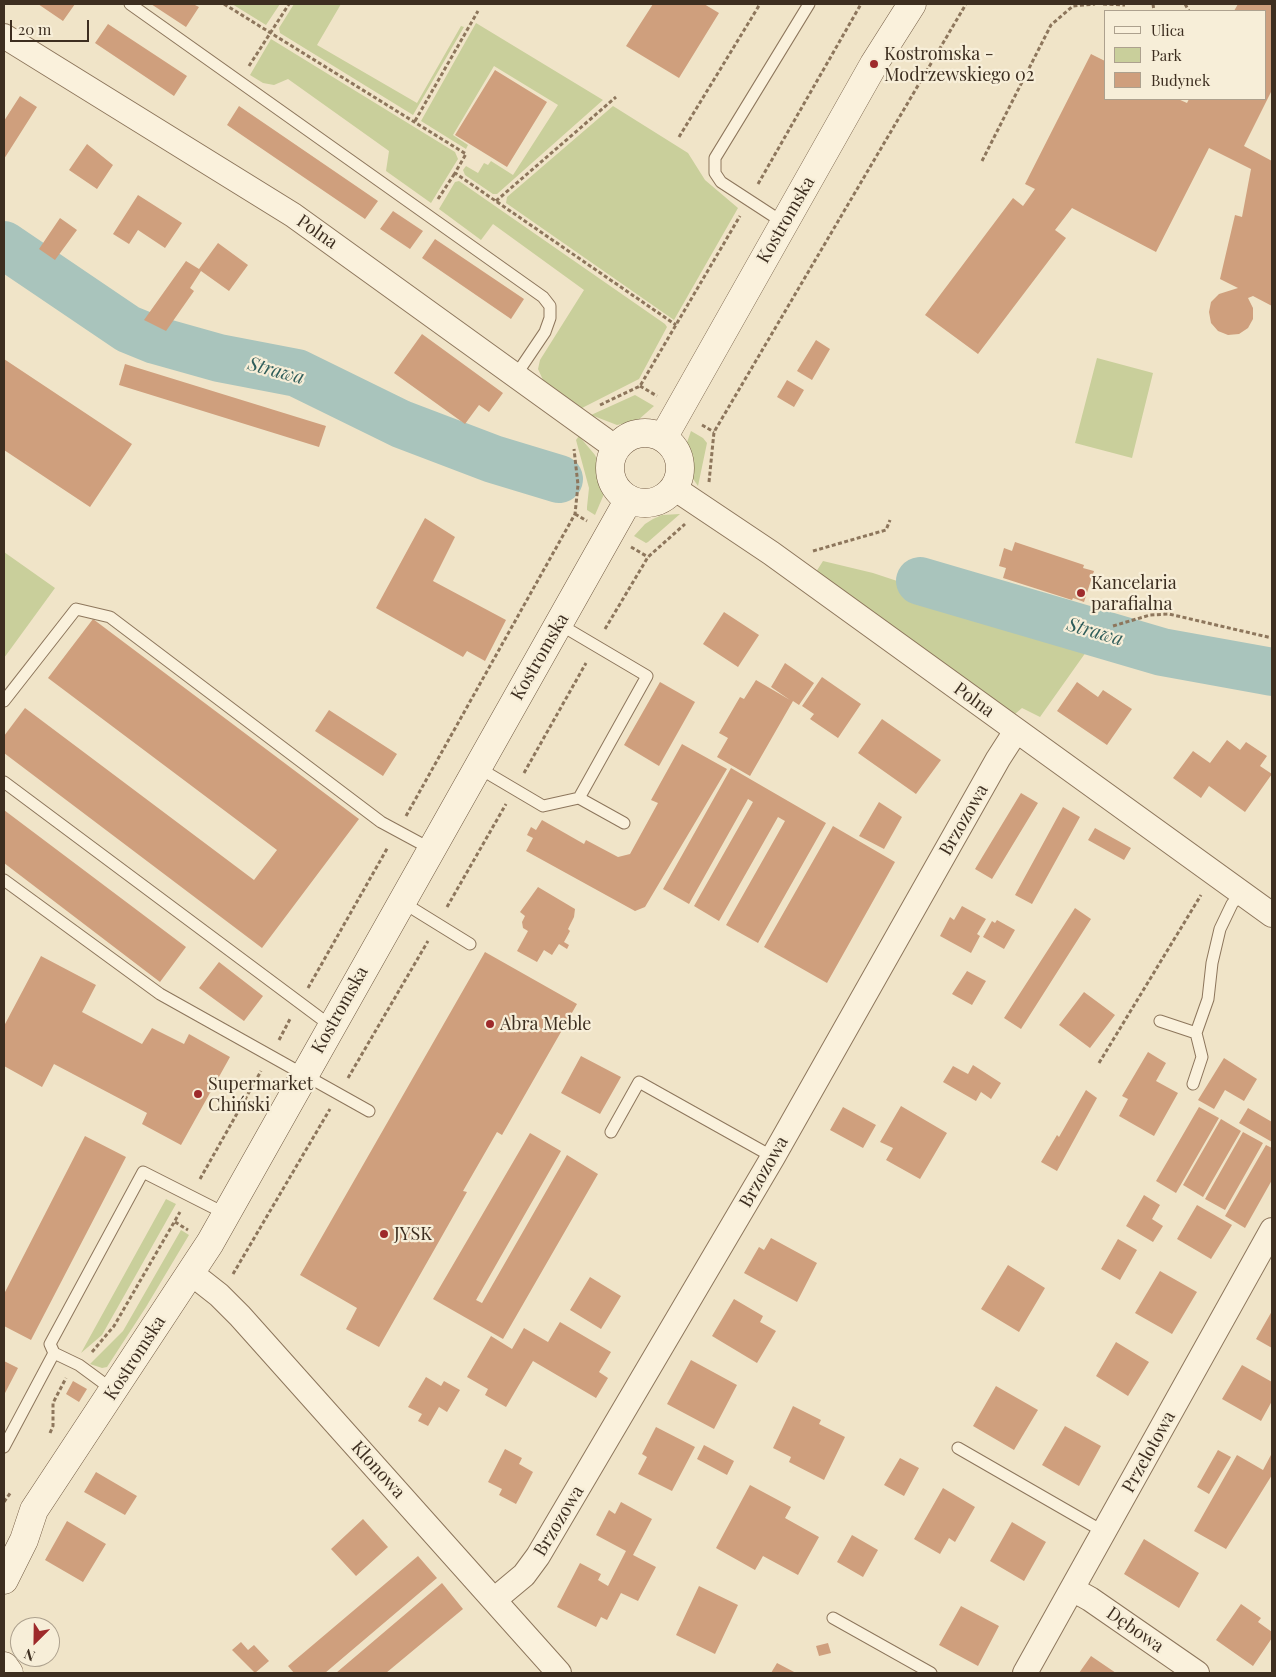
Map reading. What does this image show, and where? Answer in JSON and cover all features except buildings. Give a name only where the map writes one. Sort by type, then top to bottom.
[{"type":"street","name":"Kostromska","points":[[662,438],[874,64],[912,4]]},
{"type":"street","name":"Polna","points":[[4,36],[293,215],[616,448]]},
{"type":"street","points":[[638,434],[651,434],[662,438],[673,447],[678,458],[680,470],[674,488],[663,497],[650,502],[629,499],[618,490],[611,477],[611,462],[616,448],[625,439],[638,434]]},
{"type":"street","name":"Polna","points":[[674,488],[796,571],[1272,915]]},
{"type":"street","name":"Kostromska","points":[[4,1537],[34,1510],[191,1273],[629,499]]},
{"type":"street","name":"Brzozowa","points":[[494,1600],[524,1575],[538,1556],[773,1157],[1016,731]]},
{"type":"street","name":"Przelotowa","points":[[1025,1673],[1272,1230]]},
{"type":"street","name":"Klonowa","points":[[191,1273],[206,1283],[240,1316],[559,1673]]},
{"type":"street","name":"Kostromska","points":[[4,1580],[24,1540],[34,1510]]},
{"type":"street","name":"Dębowa","points":[[1072,1589],[1090,1599],[1197,1673]]},
{"type":"street","points":[[4,1666],[9,1673]]},
{"type":"lane","points":[[130,4],[543,297],[550,306],[550,318],[545,332],[516,375]]},
{"type":"lane","points":[[784,223],[717,178],[714,158],[809,4]]},
{"type":"lane","points":[[4,701],[76,609],[110,617],[381,822],[431,849]]},
{"type":"lane","points":[[559,624],[647,676],[579,798]]},
{"type":"lane","points":[[477,767],[543,806],[579,798],[624,823]]},
{"type":"lane","points":[[4,782],[331,1026]]},
{"type":"lane","points":[[4,880],[160,994],[305,1073],[369,1111]]},
{"type":"lane","points":[[1193,1084],[1202,1057],[1196,1033],[1208,999],[1212,963],[1220,929],[1232,904],[1241,893]]},
{"type":"lane","points":[[401,902],[470,944]]},
{"type":"lane","points":[[1160,1021],[1196,1033]]},
{"type":"lane","points":[[611,1132],[639,1082],[773,1157]]},
{"type":"lane","points":[[114,1390],[79,1365],[54,1353],[50,1344],[143,1172],[226,1214]]},
{"type":"lane","points":[[4,1447],[54,1353]]},
{"type":"lane","points":[[958,1448],[1104,1532]]},
{"type":"lane","points":[[833,1618],[931,1673]]},
{"type":"path","points":[[224,4],[466,154],[428,215]]},
{"type":"path","points":[[240,82],[288,4]]},
{"type":"path","points":[[679,137],[760,4]]},
{"type":"path","points":[[190,1196],[398,831],[575,514],[578,485],[572,433],[588,411],[640,386],[861,4]]},
{"type":"path","points":[[982,161],[1051,25],[1073,6],[1095,4]]},
{"type":"path","points":[[1103,4],[1125,4]]},
{"type":"path","points":[[414,122],[478,11]]},
{"type":"path","points":[[496,201],[616,97]]},
{"type":"path","points":[[455,173],[676,324]]},
{"type":"path","points":[[796,571],[810,552],[886,530],[890,520]]},
{"type":"path","points":[[1113,626],[1150,614],[1169,614],[1272,638]]},
{"type":"path","points":[[1099,1063],[1215,874]]},
{"type":"green space","points":[[232,4],[280,4],[266,25]]},
{"type":"green space","points":[[294,4],[341,4],[317,45],[417,103],[461,26],[464,27],[413,115],[280,33],[279,28]]},
{"type":"green space","points":[[476,23],[603,100],[497,194],[493,194],[465,175],[463,170],[466,166],[478,173],[484,163],[488,165],[491,161],[513,175],[558,105],[494,66],[453,135],[468,145],[466,149],[421,121]]},
{"type":"green space","points":[[271,39],[455,152],[458,159],[431,203],[386,171],[389,151],[288,79],[274,85],[263,83],[250,75]]},
{"type":"green space","points":[[613,106],[688,153],[705,180],[738,208],[674,320],[506,203],[507,197]]},
{"type":"green space","points":[[459,181],[665,324],[667,327],[639,379],[582,408],[543,380],[538,369],[540,360],[584,290],[493,224],[481,240],[439,209],[455,182]]},
{"type":"green space","points":[[1097,358],[1153,373],[1132,458],[1075,443]]},
{"type":"green space","points":[[635,395],[654,406],[637,421],[617,425],[591,415]]},
{"type":"green space","points":[[691,431],[703,438],[707,443],[698,486],[691,476],[685,460],[685,448]]},
{"type":"green space","points":[[579,436],[595,455],[605,475],[604,494],[595,515],[587,510],[589,488],[576,440]]},
{"type":"green space","points":[[680,514],[646,543],[634,536],[645,524],[653,519],[662,515]]},
{"type":"green space","points":[[4,552],[55,588],[4,658]]},
{"type":"green space","points":[[823,561],[873,573],[1091,645],[1040,717],[1022,708],[1015,714],[816,572]]},
{"type":"green space","points":[[166,1199],[176,1204],[102,1335],[81,1353]]},
{"type":"green space","points":[[181,1230],[189,1235],[107,1367],[102,1368],[90,1364],[123,1331]]},
{"type":"water","points":[[507,449],[513,459],[563,475],[560,486],[503,468]]},
{"type":"waterway","name":"Strawa","points":[[4,245],[128,329],[155,340],[219,358],[297,373],[401,424],[493,459],[559,479]]},
{"type":"waterway","name":"Strawa","points":[[920,581],[1162,652],[1272,672]]},
{"type":"place","name":"Kostromska - Modrzewskiego 02","points":[[874,64]]},
{"type":"place","name":"Kancelaria parafialna","points":[[1081,593]]},
{"type":"place","name":"Abra Meble","points":[[490,1024]]},
{"type":"place","name":"Supermarket Chiński","points":[[198,1094]]},
{"type":"place","name":"JYSK","points":[[384,1234]]}]
